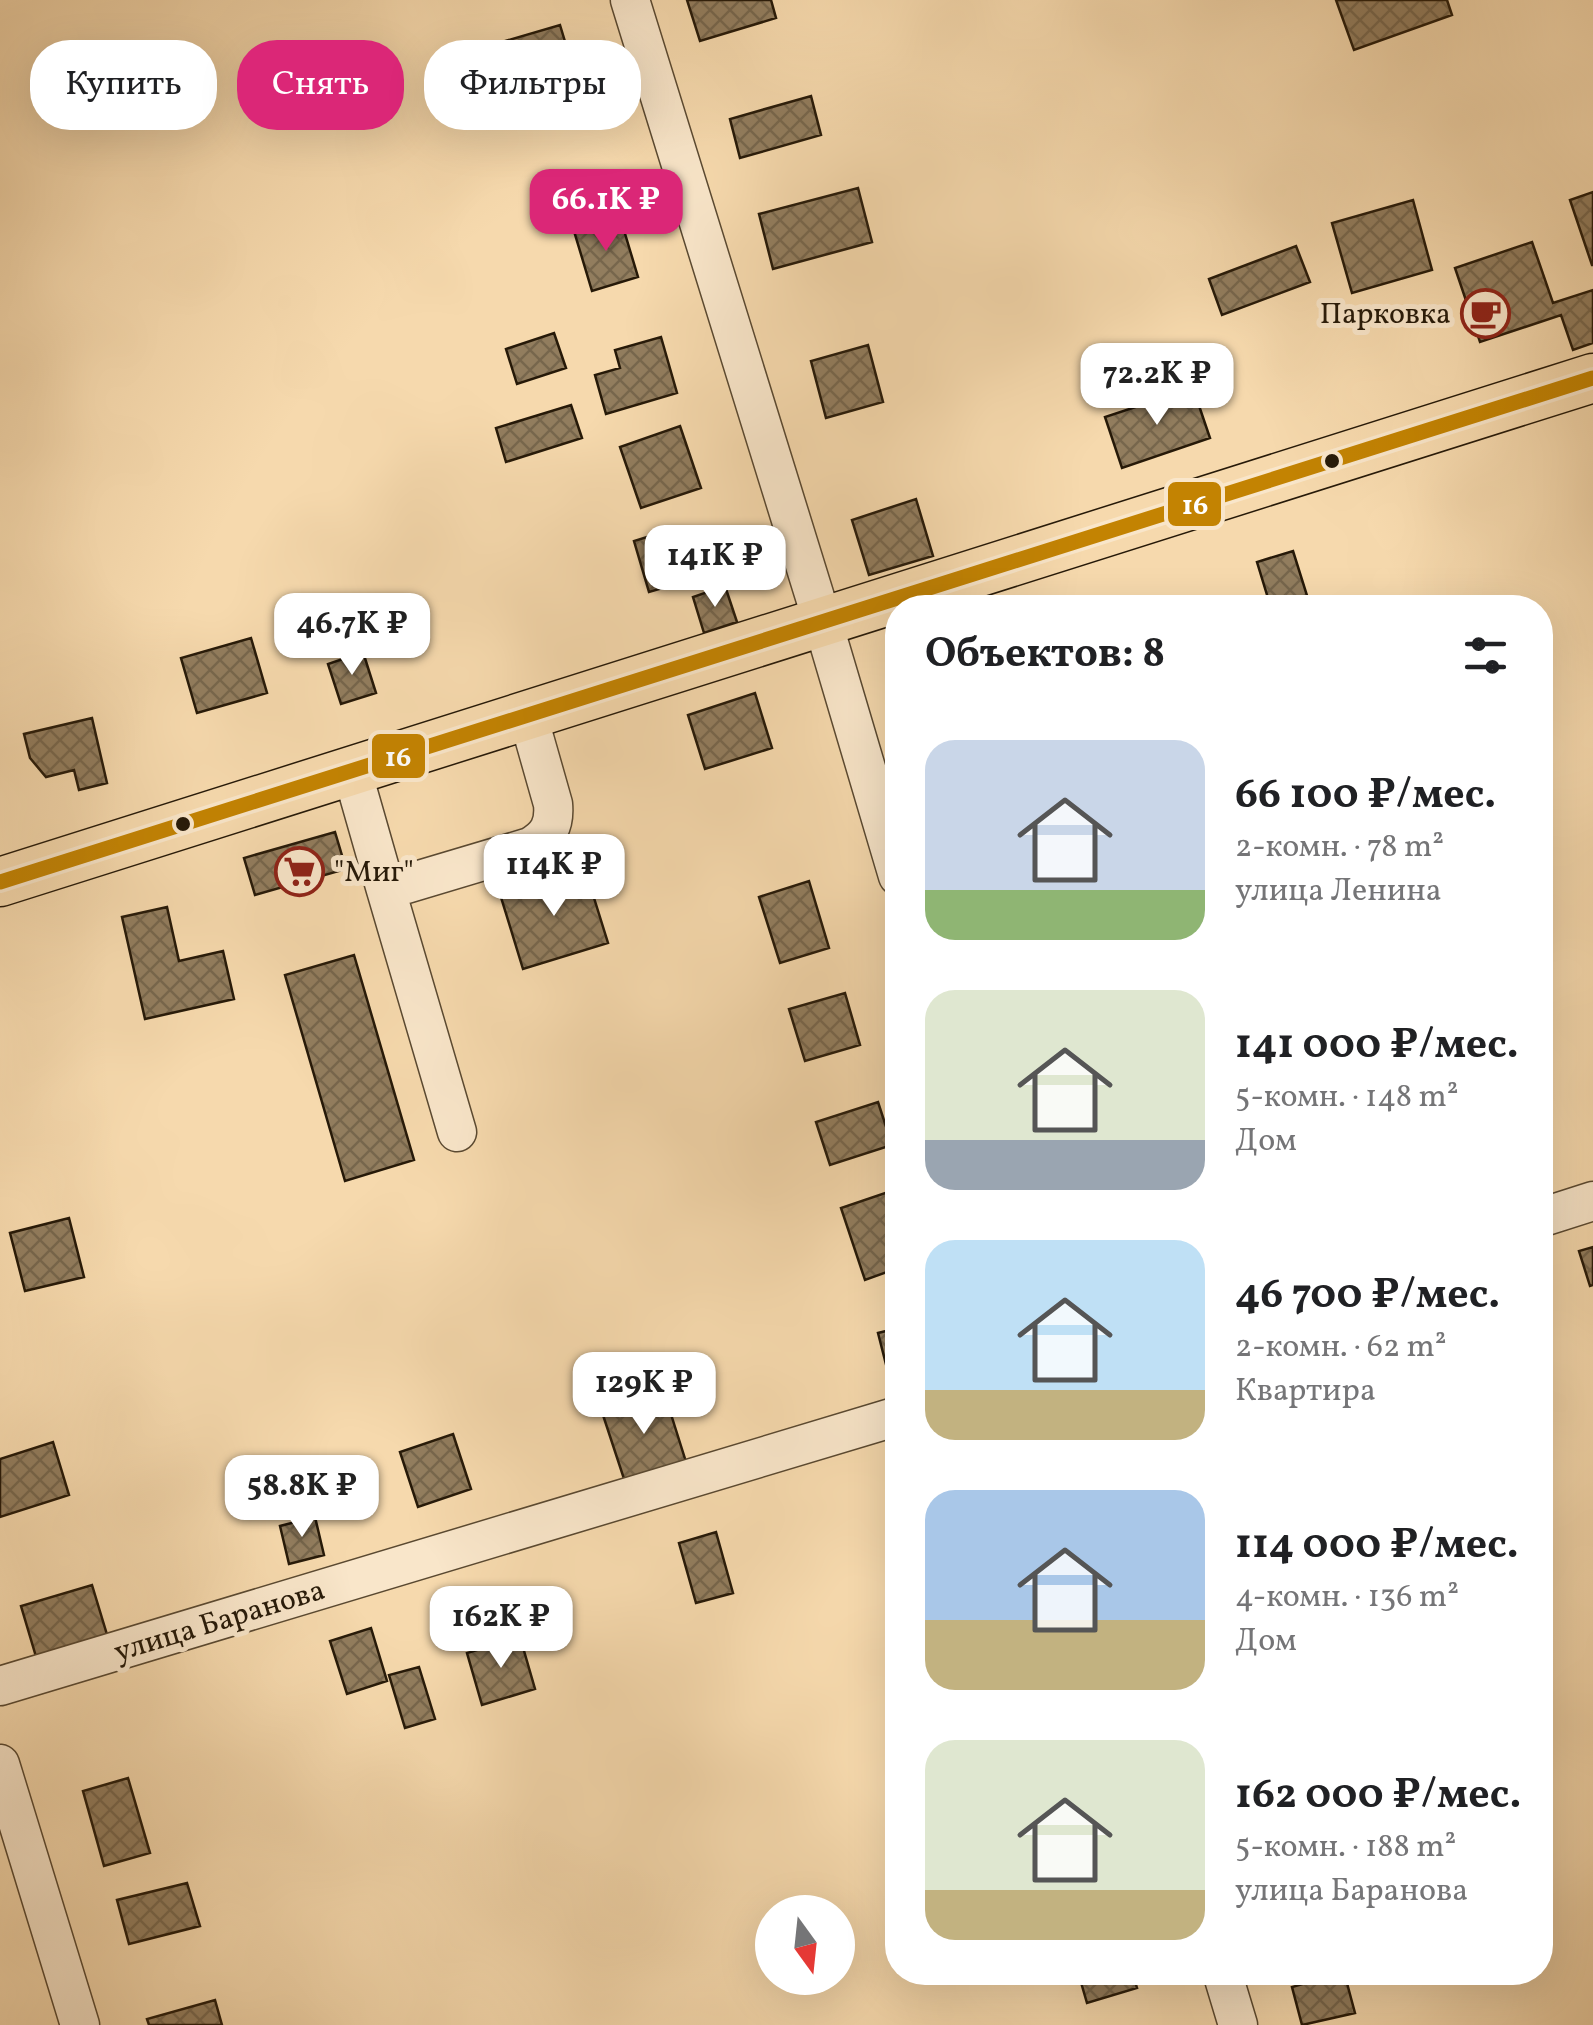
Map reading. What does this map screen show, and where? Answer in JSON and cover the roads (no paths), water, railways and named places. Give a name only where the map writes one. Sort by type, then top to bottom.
[{"type":"main road","points":[[908,595],[1593,378]]},
{"type":"main road","points":[[0,882],[885,602]]},
{"type":"street","points":[[630,0],[885,832]]},
{"type":"street","points":[[386,890],[530,847],[548,833],[553,804],[528,716]]},
{"type":"street","points":[[352,771],[457,1132]]},
{"type":"street","points":[[1553,1214],[1593,1202]]},
{"type":"street","name":"улица Баранова","points":[[0,1686],[885,1420]]},
{"type":"street","points":[[0,1764],[80,2025]]},
{"type":"street","points":[[1226,1985],[1238,2025]]},
{"type":"place","name":"Парковка","points":[[1486,313]]},
{"type":"place","name":"\"Миг\"","points":[[299,871]]}]
